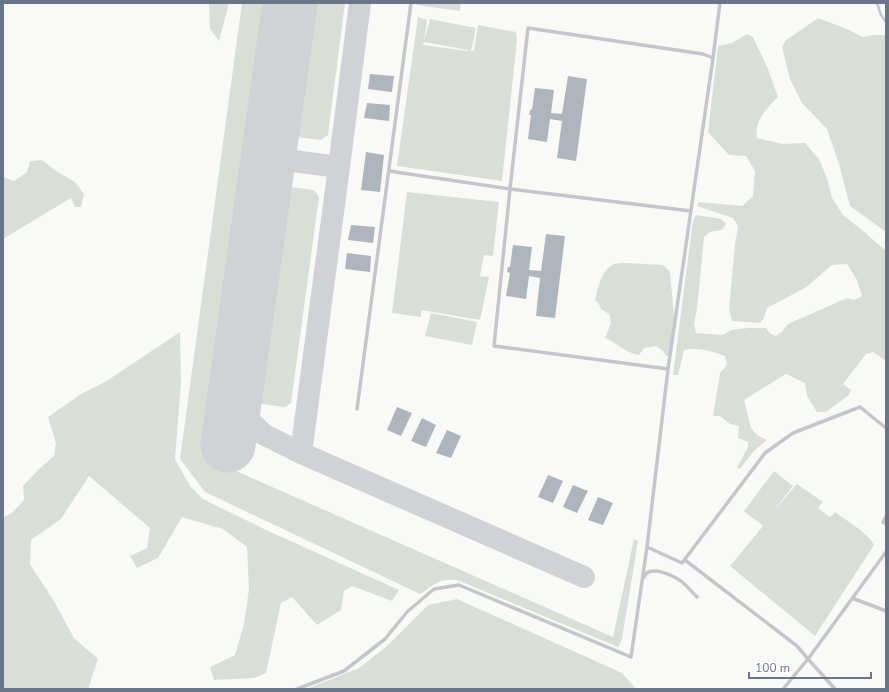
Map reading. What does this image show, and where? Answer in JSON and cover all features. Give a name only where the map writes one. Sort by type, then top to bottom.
[{"type":"lane","points":[[357,409],[411,3]]},
{"type":"lane","points":[[297,689],[344,671],[385,639],[408,612],[434,589],[459,585],[631,657],[647,547],[668,369],[720,3]]},
{"type":"lane","points":[[668,369],[494,346],[528,28],[703,54],[713,58]]},
{"type":"lane","points":[[389,171],[691,211]]},
{"type":"lane","points":[[647,547],[682,563],[765,453],[793,433],[860,407],[886,428]]},
{"type":"lane","points":[[886,517],[883,522],[886,524]]},
{"type":"lane","points":[[783,689],[808,659],[886,552]]},
{"type":"lane","points":[[685,560],[797,646],[835,689]]},
{"type":"lane","points":[[642,580],[645,574],[651,571],[659,571],[680,581],[697,597]]},
{"type":"lane","points":[[852,598],[886,611]]},
{"type":"shaded area","points":[[209,3],[229,3],[219,41],[210,29]]},
{"type":"shaded area","points":[[242,3],[272,3],[211,460],[613,637],[634,539],[638,541],[622,639],[618,647],[457,580],[441,581],[420,594],[205,492],[180,459]]},
{"type":"shaded area","points":[[309,3],[345,3],[328,135],[321,140],[296,137],[292,130]]},
{"type":"shaded area","points":[[417,3],[461,3],[460,11],[416,5]]},
{"type":"shaded area","points":[[418,17],[427,20],[424,41],[430,19],[476,28],[471,51],[474,51],[478,25],[516,32],[517,40],[502,181],[397,166]],"holes":[[[424,42],[468,51],[423,45]]]},
{"type":"shaded area","points":[[818,18],[863,37],[886,35],[886,232],[850,206],[839,164],[827,129],[802,103],[790,79],[782,47],[785,41]]},
{"type":"shaded area","points":[[747,34],[753,37],[768,69],[778,97],[759,120],[757,126],[757,138],[783,144],[805,143],[819,159],[827,178],[832,198],[843,215],[886,251],[886,361],[873,352],[866,354],[843,384],[851,390],[849,395],[826,412],[817,412],[807,396],[805,383],[786,374],[744,400],[751,428],[757,435],[767,440],[754,451],[740,469],[737,468],[748,447],[748,442],[738,438],[739,426],[730,424],[720,416],[713,416],[720,373],[727,365],[725,356],[705,350],[684,350],[678,375],[673,375],[693,220],[696,215],[721,219],[726,224],[722,230],[710,232],[704,237],[697,310],[694,323],[696,333],[723,335],[731,330],[766,328],[775,336],[782,332],[788,324],[847,298],[854,300],[862,296],[857,280],[847,264],[832,265],[805,288],[767,308],[764,318],[760,323],[732,321],[729,310],[738,226],[733,218],[697,206],[699,202],[742,206],[753,196],[755,171],[746,156],[729,155],[708,132],[718,46],[732,43]]},
{"type":"shaded area","points":[[42,160],[56,171],[75,182],[84,194],[81,207],[75,207],[71,198],[3,239],[3,177],[14,181],[27,172],[30,161]]},
{"type":"shaded area","points":[[290,187],[314,190],[319,197],[291,403],[285,407],[261,404],[256,395],[284,191]]},
{"type":"shaded area","points":[[407,192],[499,202],[493,256],[484,255],[480,276],[489,277],[480,320],[421,310],[421,317],[392,313]]},
{"type":"shaded area","points":[[618,263],[663,265],[670,272],[674,316],[670,355],[666,356],[663,351],[656,346],[644,348],[639,355],[634,354],[605,338],[611,323],[609,314],[601,309],[595,300],[602,276],[612,265]]},
{"type":"shaded area","points":[[431,313],[477,322],[472,345],[425,336]]},
{"type":"shaded area","points":[[180,332],[181,382],[175,459],[190,486],[203,499],[264,529],[399,590],[392,601],[352,586],[344,591],[341,610],[317,625],[292,597],[281,603],[266,673],[254,678],[214,680],[210,667],[235,655],[244,624],[249,589],[247,547],[223,529],[182,517],[158,558],[137,568],[130,556],[147,548],[150,528],[89,476],[61,519],[31,540],[30,564],[55,603],[74,638],[98,659],[88,689],[3,689],[3,517],[12,513],[24,500],[23,486],[54,456],[56,443],[48,417],[81,394],[105,382]]},
{"type":"shaded area","points":[[774,471],[793,486],[773,512],[797,484],[823,502],[818,508],[830,517],[835,512],[862,531],[874,545],[815,636],[730,566],[763,526],[744,511]]},
{"type":"shaded area","points":[[457,599],[622,673],[636,689],[306,689],[359,668],[387,646],[428,605]]},
{"type":"building","points":[[370,74],[394,76],[392,92],[368,89]]},
{"type":"building","points":[[568,76],[587,79],[576,161],[557,158],[562,121],[550,119],[547,142],[528,139],[531,115],[529,115],[530,110],[532,109],[535,88],[554,90],[551,113],[562,114]]},
{"type":"building","points":[[367,103],[390,105],[389,121],[364,118]]},
{"type":"building","points":[[366,152],[384,155],[380,192],[361,190]]},
{"type":"building","points":[[351,225],[375,227],[373,243],[348,240]]},
{"type":"building","points":[[546,234],[565,236],[555,318],[536,316],[540,278],[529,276],[526,299],[506,296],[510,273],[507,272],[508,267],[510,267],[513,245],[532,247],[529,270],[541,271]]},
{"type":"building","points":[[347,253],[371,256],[370,272],[345,269]]},
{"type":"building","points":[[397,407],[412,413],[401,436],[387,430]]},
{"type":"building","points":[[422,418],[436,425],[426,447],[411,441]]},
{"type":"building","points":[[447,430],[461,436],[451,458],[436,453]]},
{"type":"building","points":[[548,475],[563,481],[553,503],[538,497]]},
{"type":"building","points":[[573,485],[588,491],[577,513],[563,507]]},
{"type":"building","points":[[598,497],[613,503],[603,525],[588,520]]},
{"type":"waterway","points":[[877,3],[881,15],[886,22]]},
{"type":"taxiway","points":[[301,453],[360,3]]},
{"type":"taxiway","points":[[270,158],[339,167]]},
{"type":"taxiway","points":[[234,406],[263,434],[301,453],[584,577]]},
{"type":"runway","points":[[228,445],[290,3]]}]
